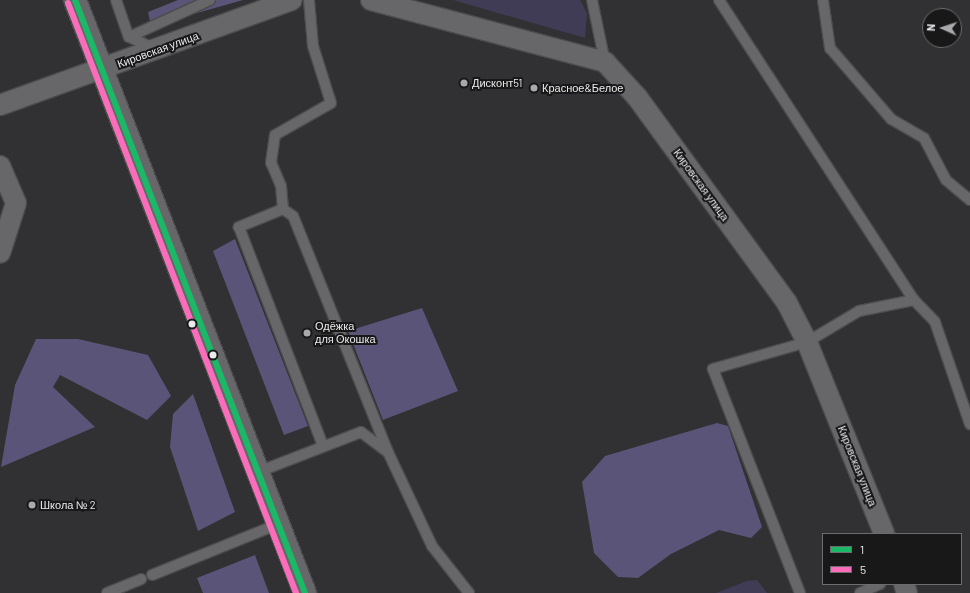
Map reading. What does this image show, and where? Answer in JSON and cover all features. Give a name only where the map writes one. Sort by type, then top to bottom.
[{"type":"main road","points":[[75,0],[305,593]]},
{"type":"street","name":"Кировская улица","points":[[0,105],[102,71],[292,0]]},
{"type":"street","points":[[371,0],[424,7],[605,62]]},
{"type":"street","name":"Кировская улица","points":[[605,62],[637,97],[787,303],[807,342],[884,533]]},
{"type":"street","points":[[0,166],[16,203],[0,253]]},
{"type":"lane","points":[[116,0],[129,37],[160,50]]},
{"type":"lane","points":[[129,37],[210,0]]},
{"type":"lane","points":[[283,209],[281,186],[271,163],[275,135],[331,103],[313,46],[309,0]]},
{"type":"lane","points":[[592,0],[605,62]]},
{"type":"lane","points":[[719,0],[914,300],[935,322],[970,424]]},
{"type":"lane","points":[[823,0],[830,48],[891,119],[924,138],[946,180],[970,200]]},
{"type":"lane","points":[[283,209],[239,227],[323,446]]},
{"type":"lane","points":[[283,209],[293,216],[388,452],[432,546],[468,593]]},
{"type":"lane","points":[[800,593],[713,369],[807,342],[859,311],[914,300]]},
{"type":"lane","points":[[258,472],[361,432],[388,452]]},
{"type":"lane","points":[[152,575],[278,524]]},
{"type":"lane","points":[[106,593],[141,579]]},
{"type":"lane","points":[[860,593],[878,585]]},
{"type":"shaded area","points":[[178,0],[243,0],[151,26],[148,12]]},
{"type":"shaded area","points":[[453,0],[580,0],[587,13],[585,38]]},
{"type":"shaded area","points":[[235,239],[308,426],[284,435],[213,251]]},
{"type":"shaded area","points":[[422,308],[458,391],[383,420],[348,331]]},
{"type":"shaded area","points":[[36,339],[78,339],[148,355],[171,396],[147,420],[60,375],[53,387],[95,427],[1,467],[15,385]]},
{"type":"shaded area","points":[[193,394],[235,512],[198,531],[170,447],[173,414]]},
{"type":"shaded area","points":[[717,423],[728,426],[762,527],[751,538],[719,530],[671,554],[638,578],[618,577],[594,553],[582,482],[605,456]]},
{"type":"shaded area","points":[[255,555],[269,593],[203,593],[197,578]]},
{"type":"shaded area","points":[[757,580],[767,593],[716,593],[747,581]]},
{"type":"transit line","name":"1","points":[[75,0],[305,593]]},
{"type":"transit line","name":"5","points":[[68,3],[296,593]]},
{"type":"place","name":"Дисконт51","points":[[464,83]]},
{"type":"place","name":"Красное&Белое","points":[[534,88]]},
{"type":"place","name":"Одёжка для Окошка","points":[[307,333]]},
{"type":"place","name":"Школа № 2","points":[[32,505]]}]
